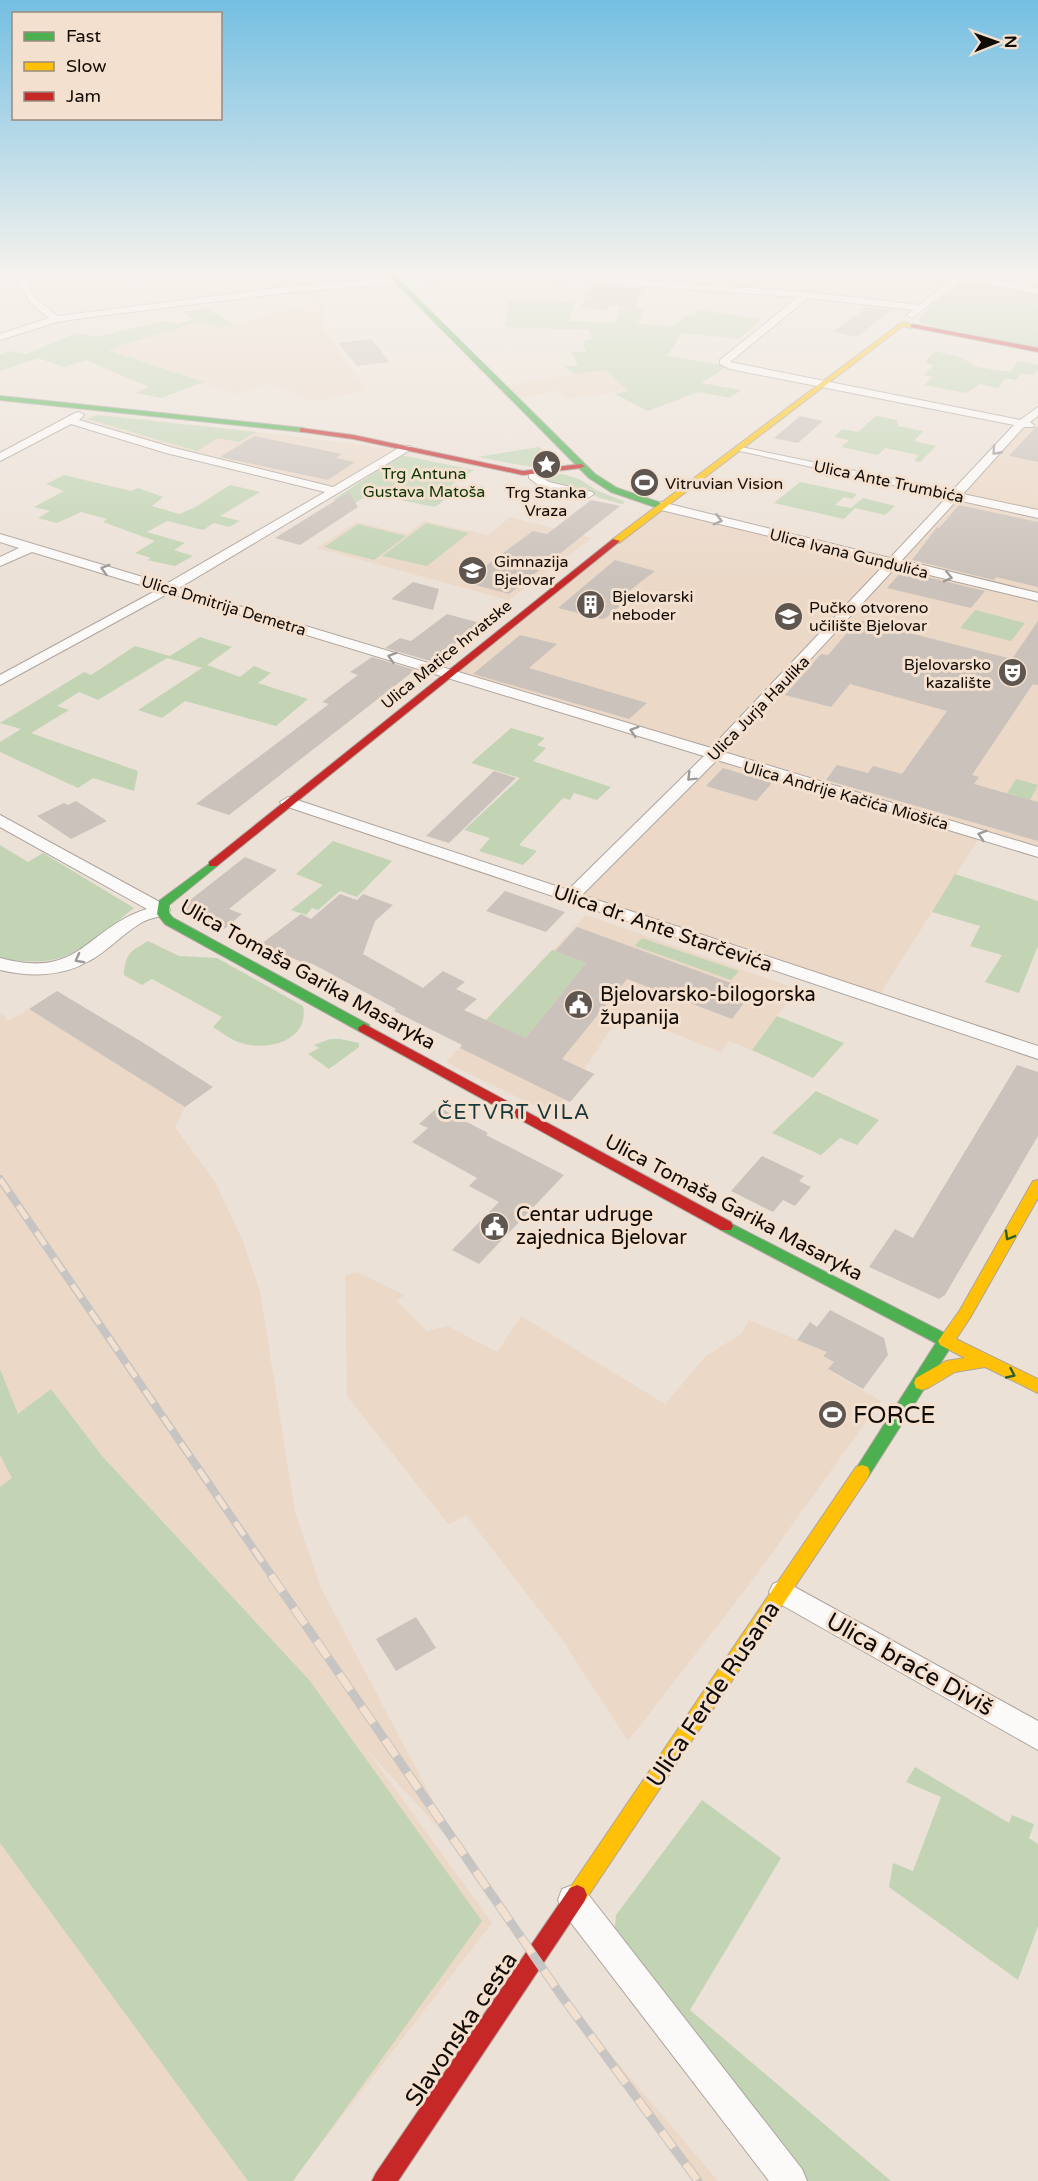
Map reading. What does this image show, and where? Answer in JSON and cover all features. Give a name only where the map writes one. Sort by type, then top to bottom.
[{"type":"main road","points":[[493,377],[581,466],[614,490],[661,506]]},
{"type":"main road","name":"Ulica Matice hrvatske","points":[[161,909],[171,897],[448,674],[661,506],[833,377]]},
{"type":"main road","points":[[0,398],[288,428],[406,448],[494,467],[535,472],[581,466]]},
{"type":"main road","name":"Ulica Tomaša Garika Masaryka","points":[[161,909],[169,921],[724,1226],[1038,1386]]},
{"type":"main road","name":"Ulica Ferde Rusana","points":[[573,1900],[917,1388],[965,1314],[1038,1185]]},
{"type":"main road","points":[[917,1388],[948,1366],[965,1361],[985,1361]]},
{"type":"main road","name":"Slavonska cesta","points":[[384,2181],[573,1900]]},
{"type":"street","points":[[790,377],[1038,427]]},
{"type":"street","points":[[0,458],[90,408]]},
{"type":"street","name":"Ulica Jurja Haulika","points":[[571,896],[713,755],[1022,424],[1038,410]]},
{"type":"street","points":[[69,420],[170,451],[335,490]]},
{"type":"street","points":[[0,681],[169,588],[406,448]]},
{"type":"street","name":"Ulica Ante Trumbića","points":[[740,448],[1038,514]]},
{"type":"street","points":[[535,472],[535,478],[545,484],[588,494]]},
{"type":"street","name":"Ulica Ivana Gundulića","points":[[661,506],[892,564],[1038,597]]},
{"type":"street","name":"Ulica Dmitrija Demetra","points":[[0,538],[448,674]]},
{"type":"street","points":[[0,562],[31,548]]},
{"type":"street","name":"Ulica Andrije Kačića Miošića","points":[[448,674],[1038,852]]},
{"type":"street","name":"Ulica dr. Ante Starčevića","points":[[288,802],[1038,1053]]},
{"type":"street","points":[[0,820],[161,909]]},
{"type":"street","points":[[0,964],[24,970],[64,966],[84,957],[136,918],[161,909]]},
{"type":"street","name":"Ulica braće Diviš","points":[[782,1592],[1038,1736]]},
{"type":"street","points":[[573,1900],[790,2181]]},
{"type":"shaded area","points":[[185,377],[357,377],[366,390],[314,401],[268,383],[235,394]]},
{"type":"shaded area","points":[[558,377],[614,377],[628,391],[567,399],[558,391],[514,399],[502,386]]},
{"type":"shaded area","points":[[97,414],[393,449],[334,486],[167,446],[84,419]]},
{"type":"shaded area","points":[[1022,424],[1038,427],[1038,852],[981,835],[876,1000],[571,896],[712,755],[448,674],[661,506],[892,564]]},
{"type":"shaded area","name":"Gimnazija Bjelovar","points":[[510,517],[592,538],[509,600],[317,548],[356,522],[407,534],[424,521],[488,535]]},
{"type":"shaded area","points":[[586,915],[789,986],[784,992],[793,995],[752,1050],[729,1041],[721,1052],[625,1014],[608,1033],[584,1069],[595,1074],[570,1102],[564,1100],[552,1114],[446,1062]]},
{"type":"shaded area","points":[[29,1009],[185,1107],[175,1127],[215,1182],[242,1239],[260,1291],[295,1512],[320,1586],[459,1850],[366,1749],[492,1923],[292,2181],[0,2181],[0,1016],[3,1014],[8,1021]]},
{"type":"shaded area","points":[[357,1272],[404,1295],[397,1301],[427,1331],[448,1326],[497,1352],[521,1316],[665,1404],[706,1356],[741,1334],[749,1320],[827,1352],[823,1356],[834,1362],[828,1370],[881,1401],[752,1581],[628,1741],[561,1638],[466,1515],[449,1525],[347,1396],[345,1276]]},
{"type":"shaded area","points":[[563,1998],[718,2181],[698,2181]]},
{"type":"green space","points":[[125,377],[188,377],[204,382],[161,398],[136,393],[149,387]]},
{"type":"green space","points":[[613,377],[711,377],[701,383],[741,390],[730,398],[698,392],[648,411],[615,394],[628,391]]},
{"type":"green space","points":[[933,377],[1019,377],[1016,380],[1005,378],[998,388],[980,384],[966,393],[924,385]]},
{"type":"green space","points":[[97,415],[256,432],[239,442],[218,438],[197,451],[88,419]]},
{"type":"green space","points":[[876,416],[897,420],[898,426],[923,431],[914,441],[936,446],[920,462],[914,461],[919,455],[885,448],[878,455],[841,447],[849,440],[834,437],[842,429],[858,432]]},
{"type":"green space","name":"Trg Stanka Vraza","points":[[539,447],[551,463],[532,467],[477,457]]},
{"type":"green space","name":"Trg Antuna Gustava Matoša","points":[[401,455],[474,470],[450,486],[459,489],[435,507],[370,494],[353,504],[333,500]]},
{"type":"green space","points":[[563,474],[579,479],[596,490],[625,502],[622,504],[597,497],[593,492],[542,479],[546,475]]},
{"type":"green space","points":[[64,475],[131,491],[138,488],[163,497],[152,506],[179,514],[194,508],[230,485],[260,492],[220,516],[240,521],[229,527],[214,523],[203,530],[167,521],[147,532],[185,543],[174,550],[193,556],[175,566],[147,560],[151,558],[135,553],[155,541],[103,522],[107,519],[81,512],[57,523],[38,518],[50,511],[34,507],[64,491],[46,484]]},
{"type":"green space","points":[[800,482],[857,494],[852,499],[844,497],[835,505],[851,508],[863,498],[895,506],[885,515],[855,508],[844,519],[774,503]]},
{"type":"green space","points":[[426,523],[469,533],[427,566],[382,556]]},
{"type":"green space","points":[[358,524],[406,536],[374,560],[324,547]]},
{"type":"green space","points":[[975,610],[1025,623],[1011,641],[960,628]]},
{"type":"green space","points":[[200,637],[232,647],[207,665],[240,677],[254,666],[271,673],[258,683],[308,699],[276,726],[185,701],[162,718],[138,710],[202,668],[167,658],[98,700],[79,692],[57,706],[69,710],[31,733],[138,771],[134,791],[93,778],[78,788],[0,752],[0,742],[21,729],[0,723],[84,672],[91,675],[135,646],[170,656]]},
{"type":"green space","points":[[511,728],[545,738],[537,745],[546,748],[533,761],[611,787],[597,800],[574,793],[570,800],[563,798],[519,845],[537,851],[523,865],[479,851],[490,838],[464,830],[520,778],[471,763]]},
{"type":"green space","points":[[1016,779],[1038,785],[1030,800],[1007,793]]},
{"type":"green space","points":[[333,841],[392,861],[357,897],[340,891],[318,910],[312,908],[306,915],[291,910],[323,885],[296,874]]},
{"type":"green space","points":[[0,845],[28,862],[43,853],[134,908],[74,953],[43,961],[0,958]]},
{"type":"green space","points":[[955,874],[1038,901],[1038,946],[1019,993],[985,982],[1002,955],[970,946],[980,926],[932,912]]},
{"type":"green space","points":[[642,938],[739,971],[731,980],[635,946]]},
{"type":"green space","points":[[148,941],[179,956],[217,958],[303,1006],[300,1028],[293,1036],[283,1041],[261,1046],[249,1045],[232,1039],[213,1027],[222,1017],[152,979],[142,985],[124,975],[130,954]]},
{"type":"green space","points":[[552,950],[586,963],[526,1038],[486,1020]]},
{"type":"green space","points":[[777,1016],[844,1043],[813,1078],[752,1050]]},
{"type":"green space","points":[[330,1039],[359,1043],[359,1047],[329,1069],[308,1054],[319,1048],[314,1045]]},
{"type":"green space","points":[[816,1091],[879,1120],[857,1145],[840,1138],[821,1155],[772,1133]]},
{"type":"green space","points":[[0,1369],[18,1414],[51,1389],[102,1456],[310,1681],[482,1921],[293,2181],[248,2181],[0,1843],[0,1487],[12,1478],[0,1455]]},
{"type":"green space","points":[[915,1767],[1009,1823],[1012,1815],[1034,1824],[1029,1838],[1038,1844],[1038,1926],[1018,1980],[889,1887],[893,1863],[913,1871],[941,1797],[906,1782]]},
{"type":"green space","points":[[702,1800],[781,1858],[690,2010],[891,2181],[793,2181],[613,1948],[616,1915]]},
{"type":"building","points":[[800,416],[823,421],[798,443],[774,438]]},
{"type":"building","points":[[1038,425],[1038,462],[1009,456],[1035,428]]},
{"type":"building","points":[[254,436],[342,454],[336,458],[355,462],[328,480],[220,457]]},
{"type":"building","points":[[349,492],[358,507],[300,545],[275,538]]},
{"type":"building","points":[[591,500],[620,506],[509,594],[464,582],[533,531],[547,534]]},
{"type":"building","points":[[959,505],[1038,522],[1038,587],[996,577],[994,580],[912,560],[937,527],[939,528]]},
{"type":"building","points":[[615,560],[655,571],[616,601],[622,604],[606,618],[601,619],[558,608]]},
{"type":"building","points":[[902,571],[985,591],[971,608],[887,588]]},
{"type":"building","points":[[413,582],[439,589],[433,610],[391,599]]},
{"type":"building","points":[[447,614],[480,623],[434,662],[385,648],[400,638],[411,641]]},
{"type":"building","points":[[858,620],[1012,659],[1038,621],[1038,685],[1033,684],[972,775],[979,777],[974,784],[1038,802],[1038,841],[826,780],[837,765],[868,773],[873,766],[902,774],[947,711],[850,684],[831,707],[785,695],[821,654],[828,655]]},
{"type":"building","points":[[520,635],[557,644],[529,668],[647,703],[629,719],[473,674]]},
{"type":"building","points":[[372,657],[415,670],[229,815],[196,804],[329,704],[322,702],[358,675],[350,672]]},
{"type":"building","points":[[723,768],[772,783],[756,801],[706,786]]},
{"type":"building","points":[[494,771],[516,778],[449,843],[426,836]]},
{"type":"building","points":[[76,801],[107,821],[71,839],[37,816],[64,803],[68,805]]},
{"type":"building","points":[[245,857],[277,870],[229,909],[242,914],[224,929],[180,911],[180,908]]},
{"type":"building","points":[[505,891],[565,912],[546,932],[486,911]]},
{"type":"building","points":[[340,894],[357,900],[363,894],[393,905],[375,921],[363,954],[423,988],[443,971],[465,982],[456,989],[477,999],[464,1010],[526,1038],[586,963],[555,951],[577,927],[753,991],[732,1019],[627,979],[562,1059],[594,1074],[570,1102],[460,1048],[462,1045],[394,1011],[396,1009],[311,963],[308,965],[261,944],[301,914],[311,919]]},
{"type":"building","points":[[57,991],[213,1087],[185,1107],[29,1009]]},
{"type":"building","points":[[1017,1065],[1038,1072],[1038,1136],[945,1295],[939,1299],[869,1267],[895,1229],[913,1238]]},
{"type":"building","name":"Centar udruge zajednica Bjelovar","points":[[438,1107],[488,1133],[486,1135],[564,1175],[479,1264],[452,1250],[499,1202],[469,1186],[477,1178],[412,1142],[428,1128],[419,1124]]},
{"type":"building","points":[[762,1156],[804,1176],[799,1181],[811,1187],[795,1206],[783,1200],[773,1212],[731,1191]]},
{"type":"building","points":[[830,1310],[884,1338],[888,1355],[863,1389],[828,1369],[834,1362],[823,1356],[827,1352],[797,1340],[810,1322],[817,1327]]},
{"type":"building","points":[[416,1617],[436,1648],[396,1671],[376,1639]]},
{"type":"railway","points":[[0,1179],[272,1576]]},
{"type":"railway","points":[[271,1575],[563,1998],[698,2181]]},
{"type":"traffic: fast","points":[[493,377],[592,476],[614,490],[661,506]]},
{"type":"traffic: fast","points":[[0,398],[303,430]]},
{"type":"traffic: fast","points":[[213,864],[163,904],[163,914],[169,921],[364,1028]]},
{"type":"traffic: fast","points":[[726,1226],[946,1341],[862,1472]]},
{"type":"traffic: slow","points":[[616,541],[832,377]]},
{"type":"traffic: slow","points":[[1038,1185],[965,1314],[946,1341],[1038,1386]]},
{"type":"traffic: slow","points":[[922,1383],[952,1366],[985,1361]]},
{"type":"traffic: slow","points":[[577,1895],[862,1472]]},
{"type":"traffic: jam","points":[[303,430],[353,437],[523,473],[581,466]]},
{"type":"traffic: jam","points":[[213,864],[616,541]]},
{"type":"traffic: jam","points":[[364,1028],[726,1226]]},
{"type":"traffic: jam","points":[[384,2181],[577,1895]]},
{"type":"place","name":"Trg Stanka Vraza","points":[[546,464]]},
{"type":"place","name":"Vitruvian Vision","points":[[644,483]]},
{"type":"place","name":"Gimnazija Bjelovar","points":[[473,570]]},
{"type":"place","name":"Bjelovarski neboder","points":[[591,605]]},
{"type":"place","name":"Pučko otvoreno učilište Bjelovar","points":[[788,616]]},
{"type":"place","name":"Bjelovarsko kazalište","points":[[1012,673]]},
{"type":"place","name":"Bjelovarsko-bilogorska županija","points":[[579,1005]]},
{"type":"place","name":"Centar udruge zajednica Bjelovar","points":[[495,1226]]},
{"type":"place","name":"FORCE","points":[[832,1415]]},
{"type":"district","name":"ČETVRT VILA","points":[[514,1112]]}]
